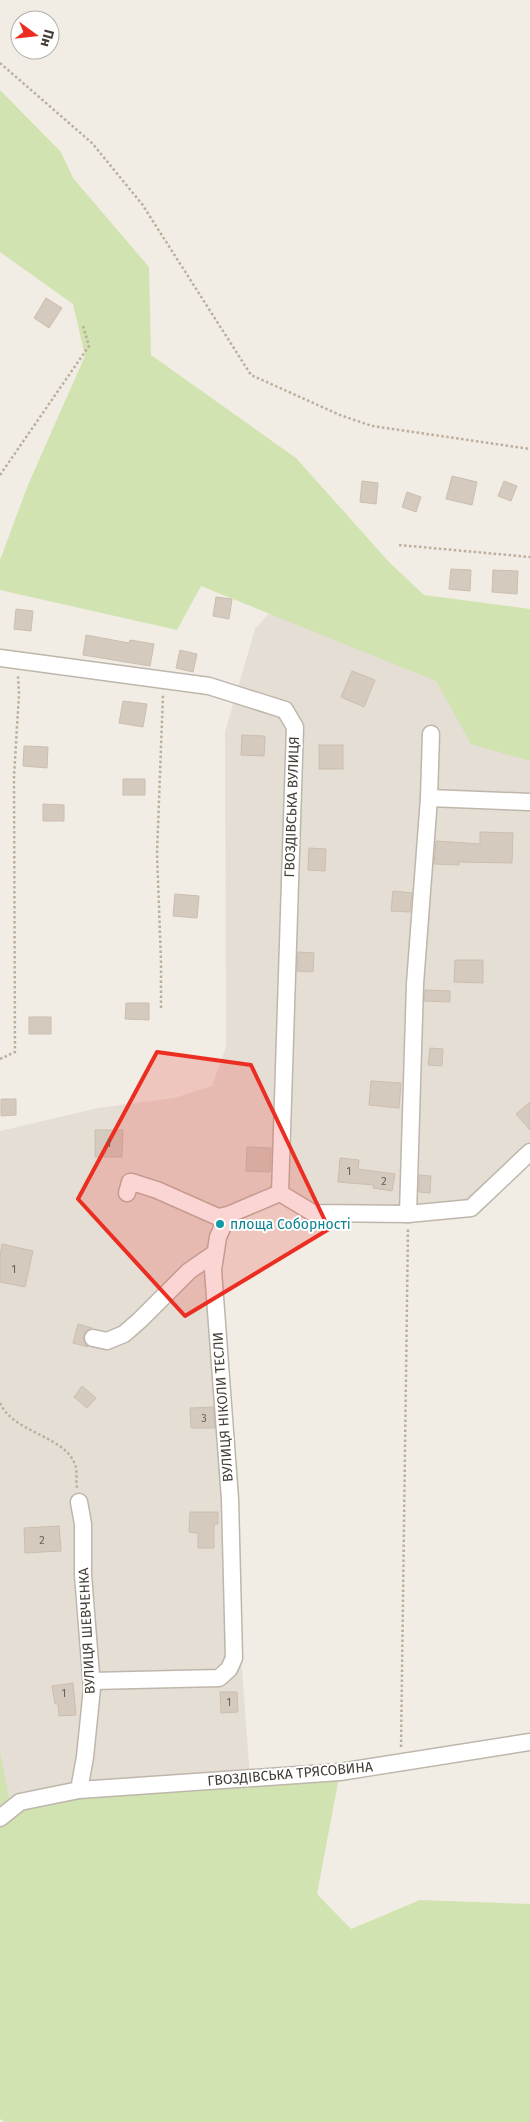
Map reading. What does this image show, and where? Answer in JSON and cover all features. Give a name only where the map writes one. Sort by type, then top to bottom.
[{"type":"street","name":"ГВОЗДІВСЬКА ВУЛИЦЯ","points":[[8,659],[208,686],[285,710],[295,728],[282,1194]]},
{"type":"street","points":[[408,1214],[415,1039],[415,984],[430,798],[431,734]]},
{"type":"street","points":[[430,798],[530,802]]},
{"type":"street","points":[[130,1187],[157,1190],[218,1217],[282,1194],[313,1213],[408,1214],[471,1208],[530,1152]]},
{"type":"street","name":"ВУЛИЦЯ НІКОЛИ ТЕСЛИ","points":[[92,1681],[219,1678],[229,1669],[234,1658],[230,1499],[213,1270],[218,1237],[228,1215]]},
{"type":"street","points":[[92,1338],[107,1341],[124,1334],[189,1271],[216,1253]]},
{"type":"street","name":"ВУЛИЦЯ ШЕВЧЕНКА","points":[[79,1502],[83,1524],[83,1575],[92,1681],[85,1757],[79,1790]]},
{"type":"street","name":"ГВОЗДІВСЬКА ТРЯСОВИНА","points":[[0,1818],[20,1802],[79,1790],[340,1772],[530,1742]]},
{"type":"path","points":[[0,63],[92,143],[142,204],[251,374],[340,415],[372,426],[530,449]]},
{"type":"path","points":[[0,475],[89,346],[83,326]]},
{"type":"path","points":[[399,545],[530,557]]},
{"type":"path","points":[[0,1058],[14,1052],[14,776],[19,694],[8,659]]},
{"type":"path","points":[[161,1008],[162,962],[157,854],[164,680]]},
{"type":"path","points":[[401,1762],[408,1214]]},
{"type":"path","points":[[0,1403],[3,1410],[12,1419],[66,1452],[76,1467],[79,1502]]},
{"type":"highlighted area","points":[[157,1052],[251,1065],[329,1229],[185,1316],[78,1199]]},
{"type":"shaded area","points":[[284,597],[530,663],[530,1152],[471,1208],[313,1213],[280,1193],[228,1215],[213,1270],[250,1778],[11,1809],[0,1751],[0,1131],[98,1108],[174,1098],[212,1086],[226,1047],[225,732],[255,629]]},
{"type":"green space","points":[[0,90],[61,152],[73,178],[149,267],[151,355],[296,458],[389,562],[424,595],[530,609],[530,761],[471,744],[436,681],[201,586],[177,630],[0,590],[0,560],[28,485],[85,356],[73,304],[0,252]]},
{"type":"green space","points":[[0,1751],[11,1808],[20,1802],[340,1772],[317,1894],[351,1929],[420,1900],[530,1904],[530,2122],[5,2122],[0,2119]]},
{"type":"building","points":[[46,298],[62,308],[49,328],[34,318]]},
{"type":"building","points":[[452,476],[477,482],[472,505],[446,499]]},
{"type":"building","points":[[362,481],[378,483],[376,504],[360,502]]},
{"type":"building","points":[[504,481],[517,486],[511,501],[498,496]]},
{"type":"building","points":[[407,492],[421,497],[416,512],[402,507]]},
{"type":"building","points":[[451,569],[471,570],[470,591],[449,589]]},
{"type":"building","points":[[493,570],[518,571],[517,594],[492,592]]},
{"type":"building","points":[[216,597],[232,599],[229,619],[213,616]]},
{"type":"building","points":[[16,609],[33,611],[31,631],[14,629]]},
{"type":"building","points":[[86,635],[129,643],[130,640],[154,644],[150,666],[83,655]]},
{"type":"building","points":[[180,650],[197,654],[193,672],[176,668]]},
{"type":"building","points":[[352,671],[375,680],[364,707],[341,697]]},
{"type":"building","points":[[123,701],[147,704],[143,727],[119,723]]},
{"type":"building","points":[[242,735],[265,736],[264,756],[241,755]]},
{"type":"building","points":[[319,745],[343,745],[343,769],[319,769]]},
{"type":"building","points":[[24,746],[48,747],[47,768],[23,766]]},
{"type":"building","points":[[123,779],[145,779],[145,795],[123,795]]},
{"type":"building","points":[[43,804],[64,805],[64,821],[43,821]]},
{"type":"building","points":[[480,832],[513,833],[512,863],[459,862],[459,865],[434,864],[436,841],[480,844]]},
{"type":"building","points":[[309,848],[326,849],[325,871],[308,870]]},
{"type":"building","points":[[393,891],[412,893],[410,912],[391,911]]},
{"type":"building","points":[[175,894],[199,896],[197,918],[173,916]]},
{"type":"building","points":[[298,952],[314,953],[313,972],[297,971]]},
{"type":"building","points":[[455,960],[483,960],[483,983],[454,982]]},
{"type":"building","points":[[425,990],[450,991],[450,1002],[424,1001]]},
{"type":"building","points":[[126,1003],[149,1003],[149,1020],[125,1019]]},
{"type":"building","points":[[29,1017],[51,1017],[51,1034],[29,1034]]},
{"type":"building","points":[[430,1048],[443,1049],[442,1066],[428,1065]]},
{"type":"building","points":[[371,1081],[401,1083],[399,1108],[369,1105]]},
{"type":"building","points":[[1,1099],[16,1099],[16,1115],[1,1116]]},
{"type":"building","points":[[530,1102],[530,1130],[516,1114]]},
{"type":"building","points":[[95,1130],[123,1130],[122,1157],[95,1157]]},
{"type":"building","points":[[247,1147],[271,1148],[270,1172],[246,1171]]},
{"type":"building","points":[[340,1158],[359,1160],[358,1169],[395,1174],[392,1191],[373,1188],[374,1185],[338,1182]]},
{"type":"building","points":[[419,1175],[431,1176],[430,1193],[419,1192]]},
{"type":"building","points":[[2,1244],[33,1251],[25,1287],[0,1282]]},
{"type":"building","points":[[78,1324],[92,1328],[86,1331],[83,1336],[84,1342],[88,1347],[73,1343]]},
{"type":"building","points":[[82,1386],[96,1398],[87,1408],[74,1397]]},
{"type":"building","points":[[213,1407],[215,1428],[191,1428],[190,1408]]},
{"type":"building","points":[[190,1512],[218,1512],[218,1524],[214,1524],[214,1548],[198,1548],[198,1533],[189,1532]]},
{"type":"building","points":[[59,1526],[61,1551],[25,1553],[24,1528]]},
{"type":"building","points":[[73,1683],[76,1715],[59,1716],[58,1704],[55,1704],[52,1686]]},
{"type":"building","points":[[220,1692],[237,1692],[238,1712],[221,1713]]},
{"type":"place","name":"площа Соборності","points":[[220,1224]]}]
